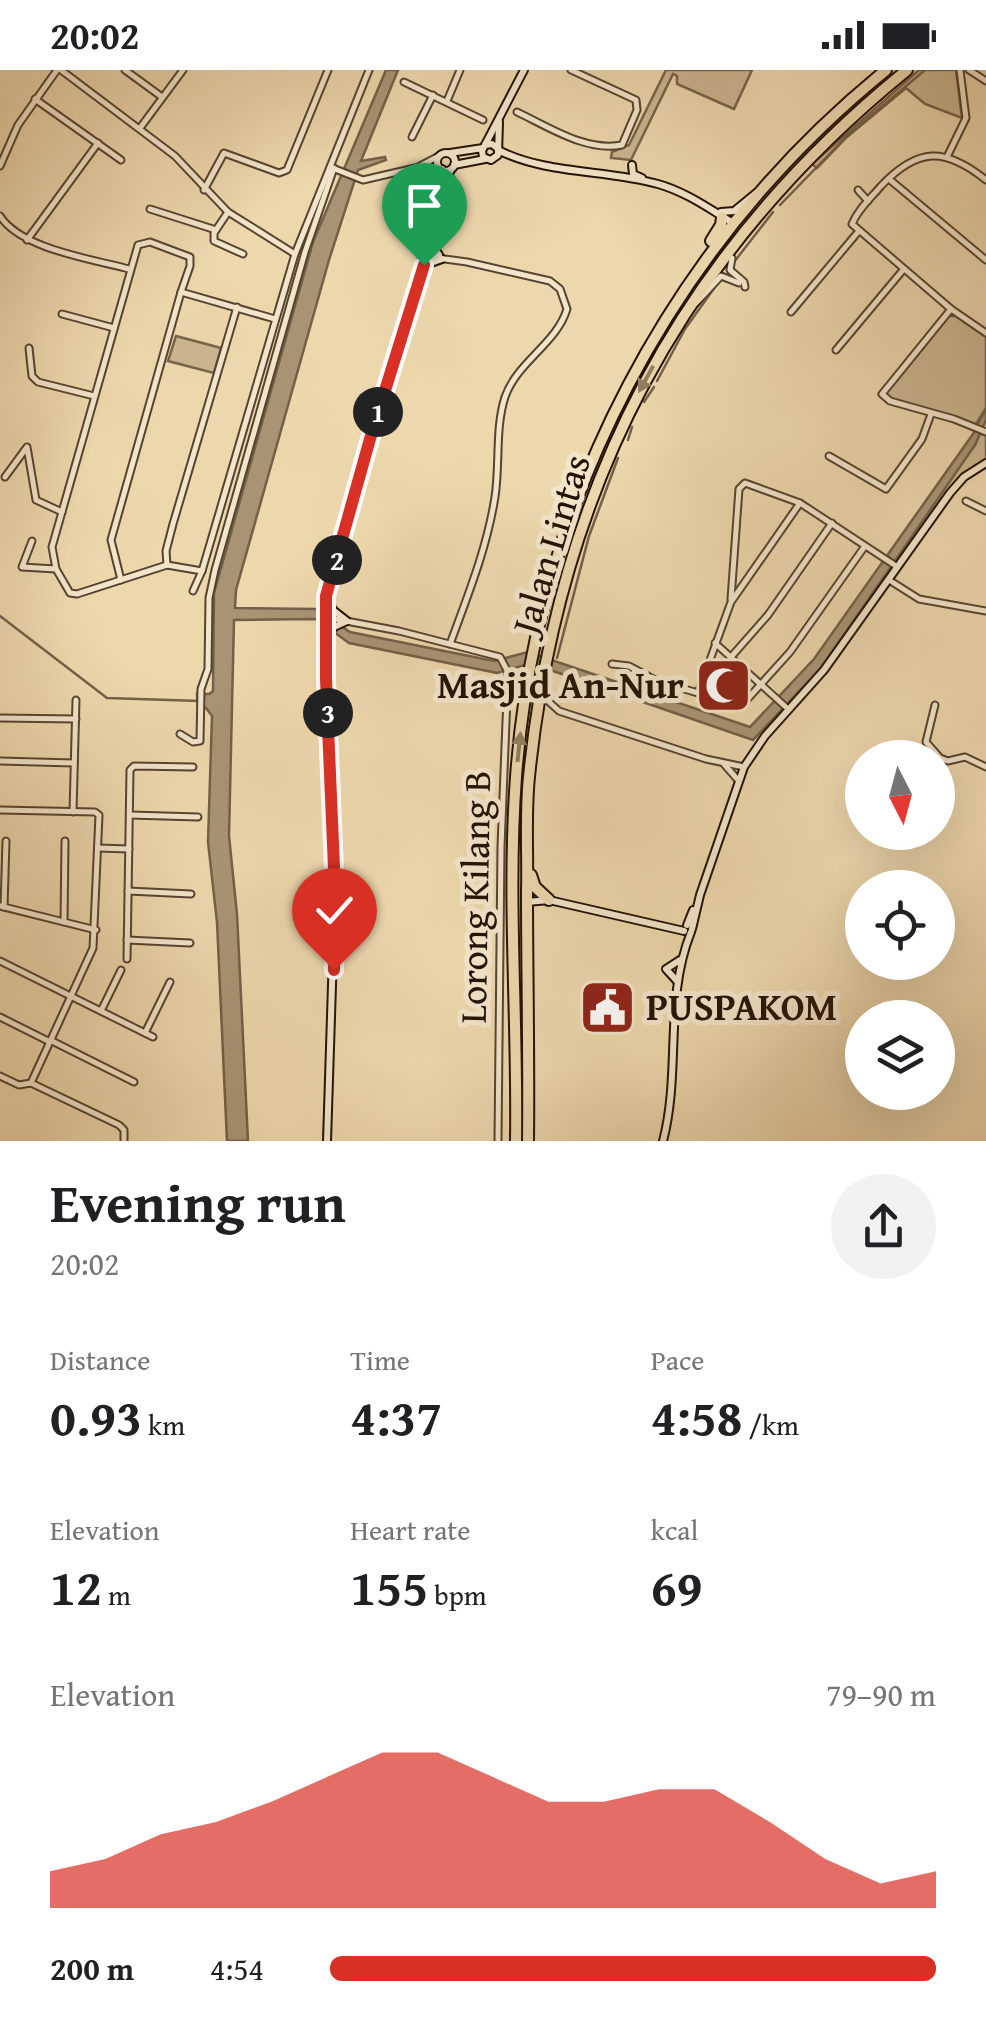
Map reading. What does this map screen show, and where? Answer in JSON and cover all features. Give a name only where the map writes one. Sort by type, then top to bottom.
[{"type":"highway","name":"Jalan Lintas","points":[[516,1141],[516,774],[526,694],[556,561],[608,422],[698,268],[756,193],[840,108],[886,70]]},
{"type":"highway","name":"Jalan Lintas","points":[[528,1141],[535,1036],[528,1027],[527,814],[535,730],[544,670],[572,558],[608,454],[687,310],[716,266],[820,146],[908,70]]},
{"type":"highway","points":[[734,224],[742,226],[794,167],[820,146]]},
{"type":"highway","points":[[698,268],[719,230],[719,214]]},
{"type":"highway","points":[[642,360],[704,270],[716,266]]},
{"type":"highway","points":[[513,844],[521,839],[527,814]]},
{"type":"highway","points":[[528,864],[535,886],[549,900]]},
{"type":"highway","points":[[514,914],[528,902]]},
{"type":"highway","points":[[516,1036],[518,1030],[528,1027]]},
{"type":"street","points":[[0,166],[18,125],[59,70],[175,156],[228,212],[295,254]]},
{"type":"street","points":[[125,70],[162,97]]},
{"type":"street","points":[[140,128],[183,70]]},
{"type":"street","points":[[204,190],[224,153],[280,173],[288,170],[328,70]]},
{"type":"street","points":[[193,591],[295,254],[368,70]]},
{"type":"street","points":[[447,102],[460,70]]},
{"type":"street","points":[[517,112],[584,142],[609,147],[622,145],[637,110],[636,100],[571,70]]},
{"type":"street","points":[[947,158],[966,118],[960,70]]},
{"type":"street","points":[[969,70],[986,81]]},
{"type":"street","points":[[484,146],[521,71]]},
{"type":"street","points":[[404,82],[484,120]]},
{"type":"street","points":[[412,136],[433,95]]},
{"type":"street","points":[[35,99],[121,160]]},
{"type":"street","points":[[490,159],[498,149],[499,122]]},
{"type":"street","points":[[28,240],[98,143]]},
{"type":"street","points":[[415,168],[440,156],[492,144],[527,163]]},
{"type":"street","points":[[484,146],[490,159]]},
{"type":"street","points":[[327,1141],[335,892],[326,596],[447,168],[454,158],[449,154]]},
{"type":"street","points":[[440,156],[447,168]]},
{"type":"street","points":[[986,180],[964,162],[916,158],[888,178],[852,224],[950,310],[986,334]]},
{"type":"street","points":[[331,167],[358,178],[490,159],[656,184]]},
{"type":"street","points":[[632,165],[633,174],[682,192],[734,224]]},
{"type":"street","points":[[180,734],[192,742],[200,740],[202,688],[208,669],[209,598],[215,570],[331,167]]},
{"type":"street","points":[[888,178],[986,260]]},
{"type":"street","points":[[858,190],[868,201]]},
{"type":"street","points":[[719,214],[734,211],[756,193]]},
{"type":"street","points":[[150,209],[216,230]]},
{"type":"street","points":[[228,212],[214,241],[242,254]]},
{"type":"street","points":[[0,216],[28,240],[130,269]]},
{"type":"street","points":[[745,288],[728,266],[748,234],[749,225]]},
{"type":"street","points":[[792,312],[858,232]]},
{"type":"street","points":[[428,236],[440,257]]},
{"type":"street","points":[[121,580],[111,540],[190,266],[190,257],[142,242],[130,269],[52,547],[56,569],[70,593],[77,594],[167,566],[202,571]]},
{"type":"street","points":[[325,617],[450,644],[485,547],[496,493],[506,396],[518,374],[564,318],[566,301],[554,283],[424,254]]},
{"type":"street","points":[[420,267],[440,257]]},
{"type":"street","points":[[687,310],[721,276],[740,284],[716,266]]},
{"type":"street","points":[[836,350],[903,270]]},
{"type":"street","points":[[181,292],[274,318]]},
{"type":"street","points":[[167,566],[169,538],[237,306]]},
{"type":"street","points":[[950,310],[882,394],[890,401],[984,431]]},
{"type":"street","points":[[62,314],[114,328]]},
{"type":"street","points":[[29,348],[32,376],[38,382],[94,396]]},
{"type":"street","points":[[829,456],[886,489],[922,439],[931,414]]},
{"type":"street","points":[[5,476],[26,447],[36,500],[62,512]]},
{"type":"street","points":[[664,1141],[672,1100],[678,983],[666,969],[682,957],[744,767],[786,708],[824,670],[889,580],[894,565],[957,484],[986,463]]},
{"type":"street","points":[[731,602],[742,484],[800,503],[894,565]]},
{"type":"street","points":[[966,501],[986,511]]},
{"type":"street","points":[[698,693],[731,602],[800,503]]},
{"type":"street","points":[[731,658],[775,606],[832,524]]},
{"type":"street","points":[[32,541],[22,567],[56,569]]},
{"type":"street","points":[[612,664],[628,666],[657,681],[739,706],[790,652],[865,546]]},
{"type":"street","points":[[889,580],[920,599],[986,612]]},
{"type":"street","points":[[326,596],[333,610],[348,622]]},
{"type":"street","points":[[325,639],[334,627],[348,622]]},
{"type":"street","points":[[715,643],[786,708]]},
{"type":"street","name":"Lorong Kilang B","points":[[450,644],[500,657],[508,672],[501,846],[498,1141]]},
{"type":"street","points":[[544,670],[546,698],[559,711]]},
{"type":"street","points":[[73,812],[76,700]]},
{"type":"street","points":[[934,705],[928,748],[948,761],[965,757],[986,767]]},
{"type":"street","points":[[535,730],[546,713],[559,711],[744,767]]},
{"type":"street","points":[[0,718],[76,718]]},
{"type":"street","points":[[0,760],[74,763]]},
{"type":"street","points":[[724,764],[739,782]]},
{"type":"street","points":[[127,959],[132,768],[193,767]]},
{"type":"street","points":[[0,810],[97,812],[96,930],[90,956],[31,1083]]},
{"type":"street","points":[[130,815],[198,817]]},
{"type":"street","points":[[6,841],[2,906],[96,930]]},
{"type":"street","points":[[64,922],[65,841]]},
{"type":"street","points":[[98,848],[129,849]]},
{"type":"street","points":[[128,892],[191,894]]},
{"type":"street","points":[[528,902],[549,900],[688,929]]},
{"type":"street","points":[[127,940],[190,944]]},
{"type":"street","points":[[0,961],[153,1037]]},
{"type":"street","points":[[101,1011],[121,970]]},
{"type":"street","points":[[145,1033],[170,982]]},
{"type":"street","points":[[0,1017],[134,1082]]},
{"type":"street","points":[[0,1076],[18,1085],[31,1083],[119,1125],[124,1130],[124,1141]]},
{"type":"shaded area","points":[[386,70],[398,70],[361,161],[385,157],[386,160],[358,170],[236,590],[235,608],[317,609],[350,632],[494,661],[528,652],[750,727],[814,659],[973,434],[986,408],[986,420],[975,445],[821,668],[753,740],[553,671],[525,665],[497,673],[349,643],[316,619],[234,620],[229,836],[237,914],[248,1141],[227,1141],[217,922],[208,842],[212,716],[206,708],[198,707],[197,694],[213,691],[214,593],[313,242]]},
{"type":"shaded area","points":[[666,70],[752,70],[734,109],[677,84],[673,74],[631,160],[611,158],[612,152],[629,145]]},
{"type":"shaded area","points":[[919,70],[956,70],[962,118],[925,104],[906,88],[817,168],[812,164]]},
{"type":"shaded area","points":[[948,316],[956,316],[986,337],[986,408],[976,424],[890,398],[886,393]]},
{"type":"shaded area","points":[[176,336],[221,348],[214,373],[168,361]]},
{"type":"shaded area","points":[[980,433],[986,436],[986,460],[951,487],[893,561],[975,445]]},
{"type":"waterway","points":[[780,205],[847,136],[925,70]]},
{"type":"waterway","points":[[734,262],[773,212]]},
{"type":"waterway","points":[[657,381],[685,329],[715,287]]},
{"type":"waterway","points":[[644,402],[654,387]]},
{"type":"waterway","points":[[628,440],[632,427]]},
{"type":"waterway","points":[[557,658],[589,536],[618,458]]},
{"type":"waterway","points":[[0,616],[107,698],[200,701]]},
{"type":"place","name":"Masjid An-Nur","points":[[723,685]]},
{"type":"place","name":"PUSPAKOM","points":[[607,1007]]},
{"type":"route","points":[[334,970],[326,596],[420,267],[424,265]]}]
